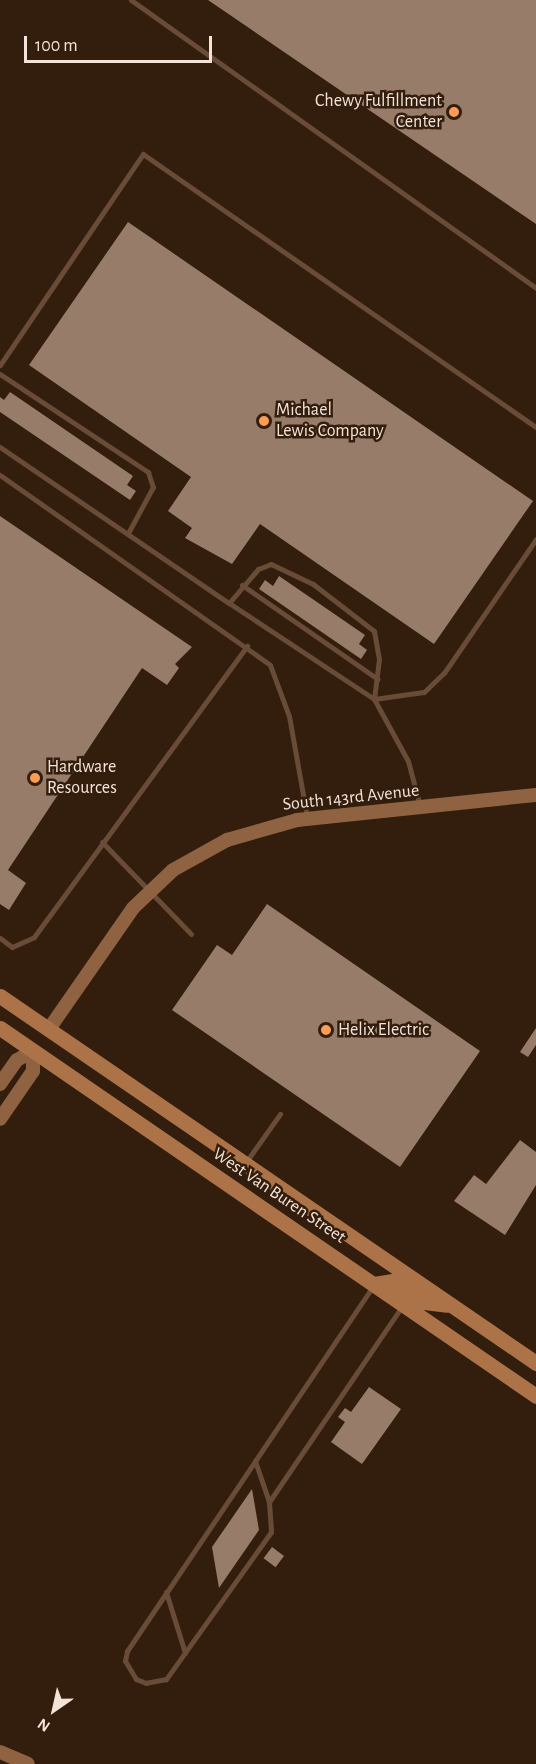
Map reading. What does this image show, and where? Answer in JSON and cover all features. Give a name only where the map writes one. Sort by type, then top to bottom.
[{"type":"main road","name":"West Van Buren Street","points":[[0,996],[536,1363]]},
{"type":"main road","name":"West Van Buren Street","points":[[0,1028],[536,1396]]},
{"type":"main road","points":[[33,1051],[49,1029]]},
{"type":"main road","points":[[374,1284],[393,1281],[424,1302],[453,1306]]},
{"type":"street","name":"South 143rd Avenue","points":[[49,1029],[104,944],[149,892],[173,870],[227,840],[307,819],[536,795]]},
{"type":"street","points":[[0,1084],[17,1060],[33,1051],[33,1071],[0,1119]]},
{"type":"street","points":[[0,1752],[28,1764]]},
{"type":"lane","points":[[130,0],[536,288]]},
{"type":"lane","points":[[0,365],[143,154],[536,427]]},
{"type":"lane","points":[[0,374],[147,472],[153,488],[128,533]]},
{"type":"lane","points":[[0,447],[228,603],[374,699],[408,761],[420,808]]},
{"type":"lane","points":[[0,475],[248,646],[278,680],[307,819]]},
{"type":"lane","points":[[374,699],[434,686],[536,539]]},
{"type":"lane","points":[[228,603],[242,585],[271,564],[313,584],[374,631],[378,679],[374,699]]},
{"type":"lane","points":[[242,585],[378,679]]},
{"type":"lane","points":[[0,938],[12,946],[34,937],[248,646]]},
{"type":"lane","points":[[102,842],[191,934]]},
{"type":"lane","points":[[245,1163],[280,1114]]},
{"type":"lane","points":[[255,1461],[269,1502],[271,1532],[184,1653],[159,1683],[136,1679],[125,1660],[166,1592],[374,1284]]},
{"type":"lane","points":[[269,1502],[403,1305]]},
{"type":"lane","points":[[166,1592],[184,1653]]},
{"type":"building","name":"Chewy Fulfillment Center","points":[[208,0],[536,0],[536,224]]},
{"type":"building","name":"Michael Lewis Company","points":[[128,222],[533,501],[434,644],[260,524],[232,564],[185,538],[192,528],[168,511],[191,477],[29,365]]},
{"type":"building","points":[[10,392],[133,476],[127,485],[136,491],[130,500],[0,412],[0,397],[4,400]]},
{"type":"building","name":"Hardware Resources","points":[[0,516],[192,647],[175,664],[179,668],[167,685],[142,668],[8,870],[26,883],[9,910],[0,904]]},
{"type":"building","points":[[279,576],[365,635],[359,644],[367,650],[361,659],[259,589],[265,580],[273,586]]},
{"type":"building","name":"Helix Electric","points":[[267,904],[480,1051],[400,1167],[172,1010],[217,945],[232,955]]},
{"type":"building","points":[[536,1028],[536,1045],[528,1057],[520,1052]]},
{"type":"building","points":[[520,1140],[536,1152],[536,1185],[505,1235],[454,1201],[474,1175],[486,1184]]},
{"type":"building","points":[[369,1387],[401,1409],[362,1464],[331,1442],[345,1422],[338,1417],[345,1408],[351,1412]]},
{"type":"building","points":[[252,1489],[259,1530],[219,1588],[212,1547]]},
{"type":"building","points":[[272,1547],[284,1556],[276,1567],[264,1558]]},
{"type":"place","name":"Chewy Fulfillment Center","points":[[454,112]]},
{"type":"place","name":"Michael Lewis Company","points":[[264,421]]},
{"type":"place","name":"Hardware Resources","points":[[35,778]]},
{"type":"place","name":"Helix Electric","points":[[326,1030]]}]
